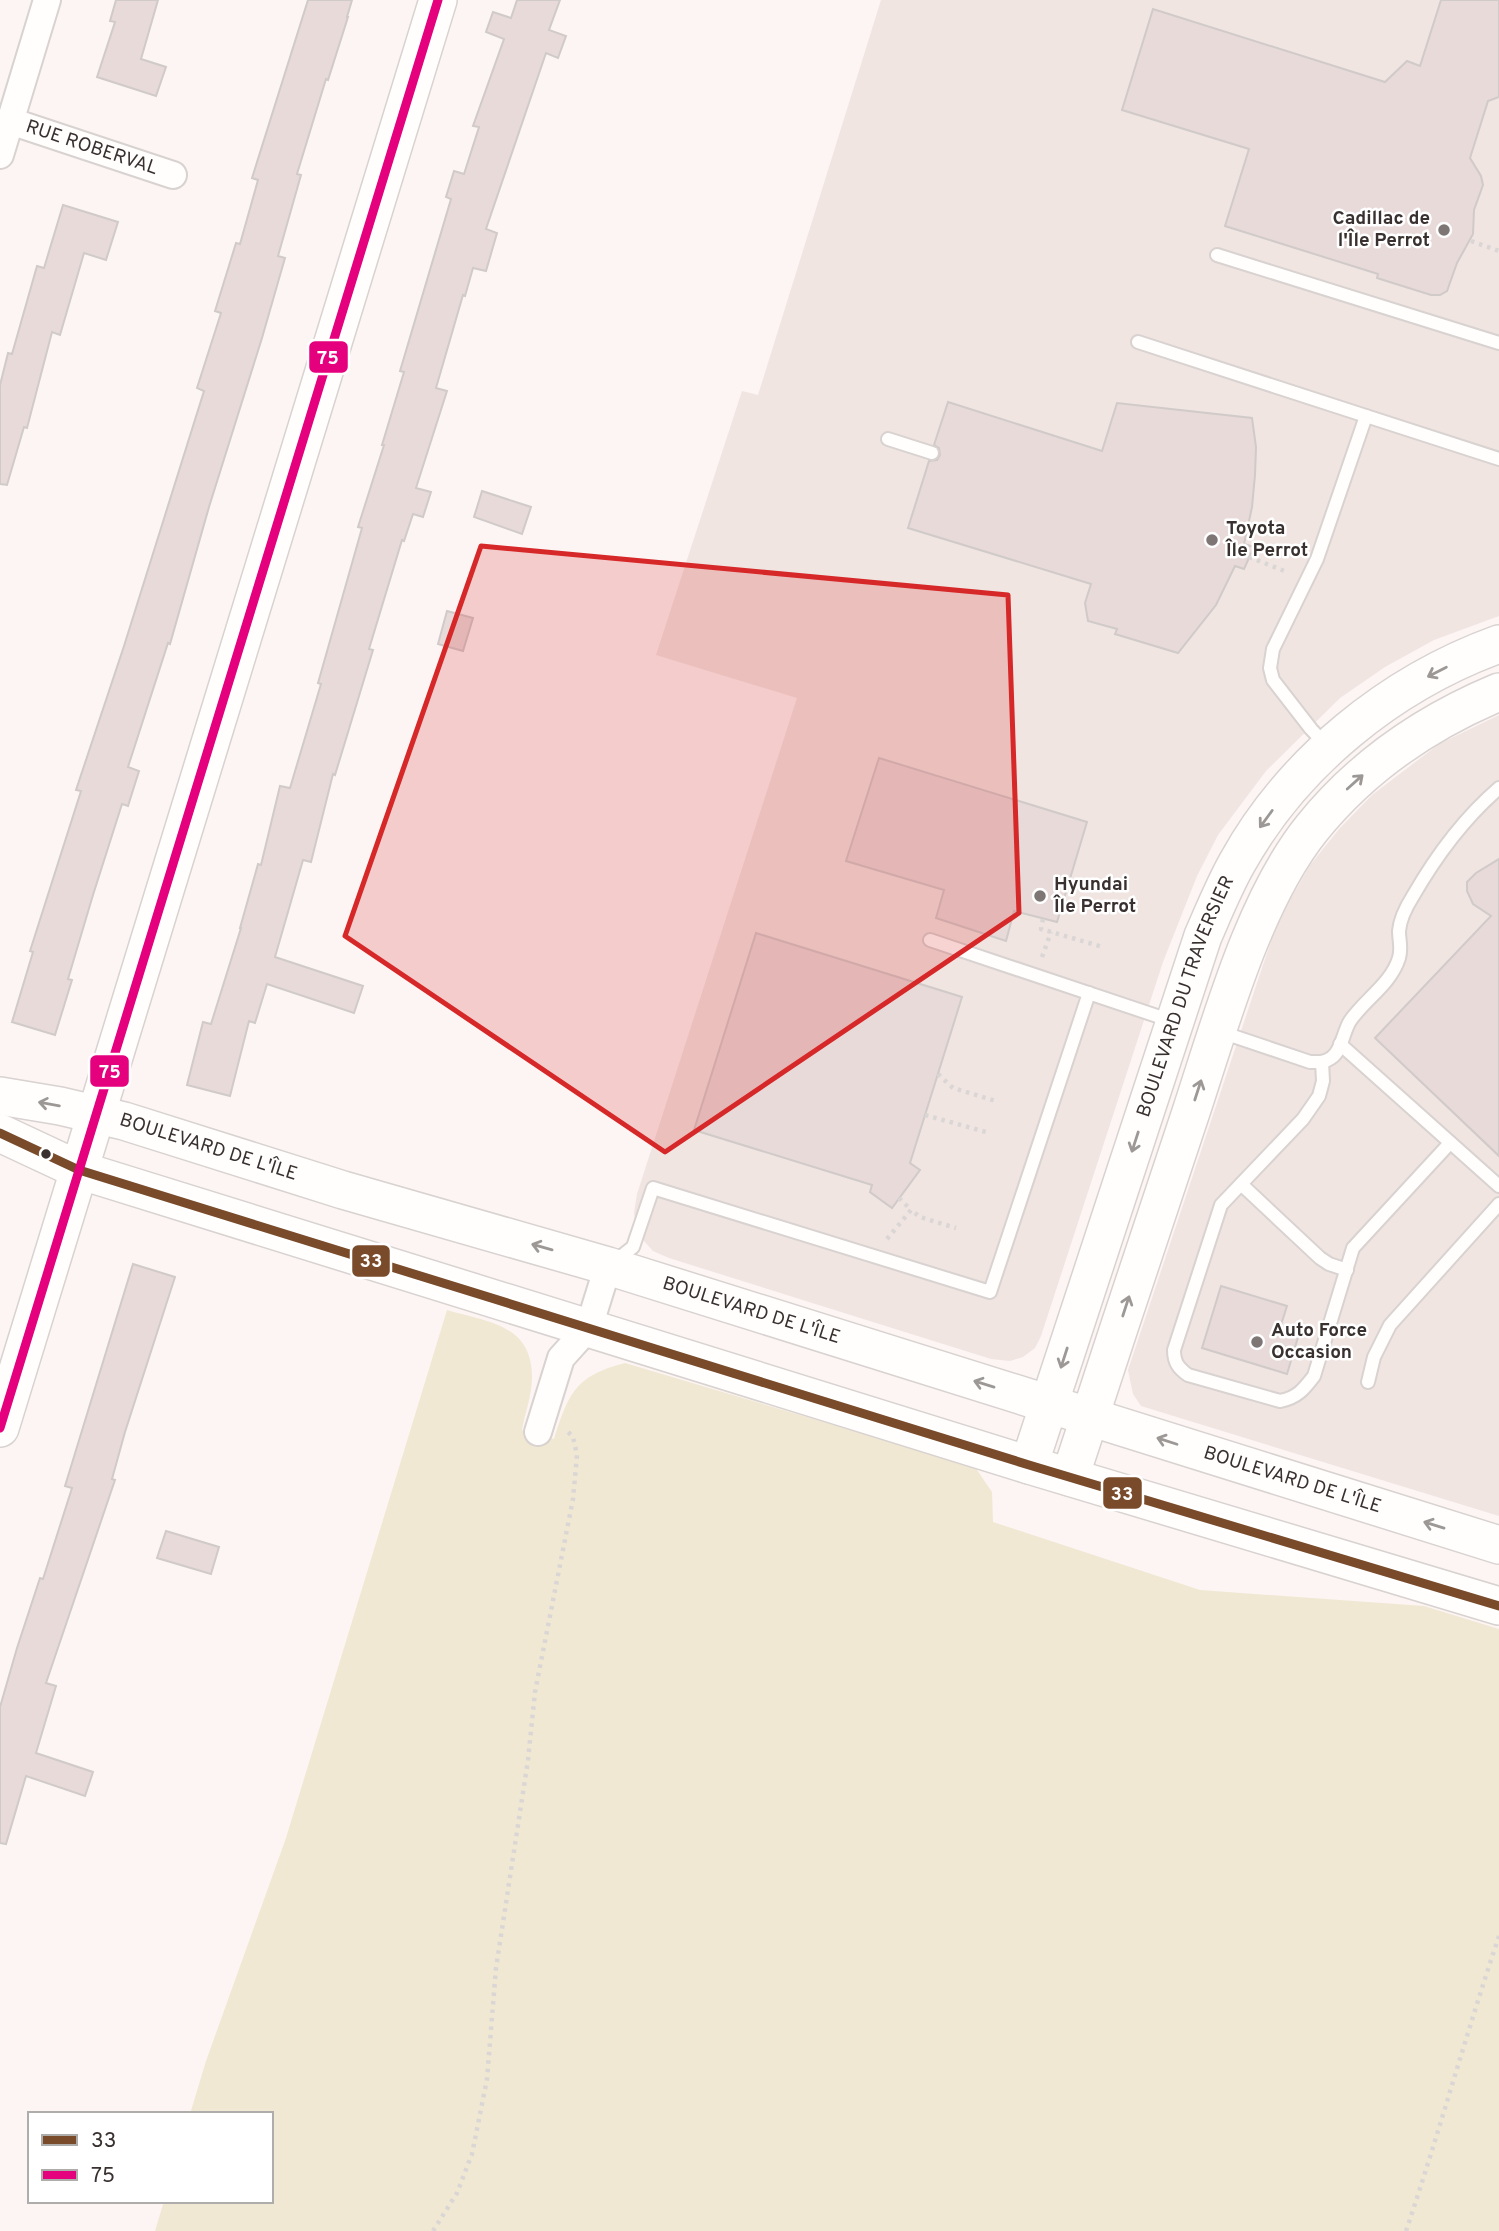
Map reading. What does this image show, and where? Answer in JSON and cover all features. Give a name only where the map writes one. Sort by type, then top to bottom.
[{"type":"street","points":[[0,155],[47,0]]},
{"type":"street","points":[[0,1428],[438,0]]},
{"type":"street","name":"RUE ROBERVAL","points":[[10,121],[173,175]]},
{"type":"street","name":"BOULEVARD DU TRAVERSIER","points":[[1029,1465],[1203,936],[1238,860],[1293,785],[1329,748],[1377,708],[1421,680],[1458,661],[1499,645]]},
{"type":"street","name":"BOULEVARD DU TRAVERSIER","points":[[1070,1477],[1217,1031],[1271,895],[1287,864],[1311,829],[1339,797],[1397,748],[1435,722],[1499,692]]},
{"type":"street","name":"BOULEVARD DE L'ÎLE","points":[[0,1096],[97,1114],[608,1266],[1499,1545]]},
{"type":"street","points":[[0,1133],[79,1170],[1029,1465],[1499,1606]]},
{"type":"street","points":[[540,1423],[561,1358],[589,1327],[608,1266]]},
{"type":"lane","points":[[1217,254],[1499,343]]},
{"type":"lane","points":[[1138,342],[1499,459]]},
{"type":"lane","points":[[1329,748],[1273,680],[1270,668],[1273,649],[1317,559],[1366,416]]},
{"type":"lane","points":[[888,439],[932,453]]},
{"type":"lane","points":[[1217,1031],[1310,1062],[1322,1062],[1332,1058],[1349,1023],[1388,979],[1399,960],[1399,932],[1403,915],[1430,868],[1465,821],[1499,788]]},
{"type":"lane","points":[[930,940],[1174,1022]]},
{"type":"lane","points":[[608,1266],[633,1247],[653,1188],[990,1292],[1089,993]]},
{"type":"lane","points":[[1340,1044],[1499,1186]]},
{"type":"lane","points":[[1322,1062],[1323,1081],[1319,1096],[1303,1119],[1221,1205],[1174,1350],[1174,1360],[1179,1369],[1196,1379],[1280,1401],[1290,1400],[1302,1392],[1314,1376],[1353,1248],[1450,1143]]},
{"type":"lane","points":[[1241,1184],[1320,1258],[1347,1270]]},
{"type":"lane","points":[[1368,1382],[1374,1357],[1390,1325],[1499,1205]]},
{"type":"path","points":[[1471,241],[1499,251]]},
{"type":"path","points":[[1249,557],[1265,562]]},
{"type":"path","points":[[1044,919],[1041,929],[1104,947]]},
{"type":"path","points":[[938,1074],[953,1088],[996,1101]]},
{"type":"path","points":[[925,1115],[986,1132]]},
{"type":"path","points":[[899,1198],[920,1217],[956,1228]]},
{"type":"path","points":[[885,1242],[911,1210]]},
{"type":"path","points":[[433,2231],[457,2193],[472,2154],[487,2079],[496,1968],[528,1760],[535,1692],[573,1499],[576,1455],[573,1437],[562,1426],[540,1423]]},
{"type":"path","points":[[1406,2231],[1499,1936]]},
{"type":"highlighted area","points":[[481,546],[1008,595],[1019,913],[665,1152],[345,936]]},
{"type":"shaded area","points":[[881,0],[1499,0],[1499,616],[1434,640],[1385,667],[1340,698],[1266,771],[1218,835],[1197,876],[1163,962],[1041,1336],[1035,1348],[1023,1357],[1010,1361],[991,1359],[669,1258],[653,1251],[643,1240],[636,1228],[634,1213],[637,1194],[797,698],[656,655],[742,391],[758,395]]},
{"type":"shaded area","points":[[1499,715],[1499,1516],[1141,1406],[1133,1394],[1128,1370],[1275,929],[1290,900],[1310,865],[1372,795],[1439,744]]},
{"type":"shaded area","points":[[447,1310],[504,1328],[524,1346],[530,1359],[532,1377],[522,1430],[554,1439],[564,1410],[576,1389],[595,1374],[625,1363],[975,1467],[992,1492],[993,1522],[1200,1590],[1424,1606],[1499,1629],[1499,2231],[155,2231],[163,2203],[273,2203],[273,2112],[191,2112],[206,2061],[286,1838]]},
{"type":"building","points":[[116,0],[158,0],[141,59],[166,67],[156,96],[97,77],[115,22],[110,21]]},
{"type":"building","points":[[308,0],[352,0],[297,174],[301,175],[278,256],[285,258],[262,338],[170,644],[168,643],[128,767],[139,771],[128,806],[122,804],[93,895],[68,979],[72,980],[55,1035],[12,1022],[33,952],[30,951],[81,791],[76,790],[204,391],[197,388],[221,313],[215,311],[236,243],[240,244],[258,180],[252,178]]},
{"type":"building","points":[[517,0],[560,0],[549,30],[566,36],[558,58],[546,53],[486,229],[497,233],[486,271],[473,268],[465,296],[463,295],[436,388],[447,391],[416,488],[431,492],[423,517],[413,514],[404,541],[402,540],[369,649],[373,650],[335,775],[333,774],[311,862],[303,860],[275,957],[363,986],[354,1013],[267,984],[255,1023],[249,1021],[230,1096],[187,1085],[203,1022],[211,1024],[258,864],[261,865],[280,786],[290,788],[321,684],[318,683],[362,528],[358,527],[384,445],[404,372],[400,371],[451,199],[446,197],[454,171],[464,174],[479,127],[473,126],[504,39],[486,32],[493,12],[511,18]]},
{"type":"building","points":[[1441,0],[1499,0],[1499,97],[1488,101],[1470,158],[1481,176],[1483,185],[1474,210],[1473,234],[1457,263],[1447,291],[1440,295],[1431,295],[1377,278],[1378,274],[1225,226],[1249,149],[1122,110],[1153,9],[1385,82],[1407,61],[1420,66]]},
{"type":"building","points":[[63,205],[118,222],[106,260],[84,253],[60,335],[52,332],[27,428],[24,427],[7,485],[0,484],[0,385],[8,353],[12,354],[37,266],[44,268]]},
{"type":"building","points":[[948,402],[1102,451],[1117,403],[1252,418],[1256,447],[1255,475],[1244,544],[1254,547],[1244,569],[1235,566],[1216,605],[1178,653],[1115,634],[1117,629],[1088,621],[1085,603],[1091,584],[908,528],[929,461],[937,460],[940,455],[939,448],[934,445]]},
{"type":"building","points":[[482,491],[531,507],[522,534],[474,517]]},
{"type":"building","points":[[447,611],[473,618],[463,651],[438,644]]},
{"type":"building","points":[[879,758],[1087,822],[1057,922],[1014,911],[1006,941],[936,918],[944,890],[846,861]]},
{"type":"building","points":[[1499,859],[1499,1156],[1375,1038],[1491,916],[1473,904],[1467,891],[1467,882]]},
{"type":"building","points":[[756,933],[962,997],[910,1163],[920,1170],[892,1208],[870,1192],[872,1185],[694,1130]]},
{"type":"building","points":[[133,1264],[175,1277],[125,1432],[112,1479],[115,1480],[46,1683],[56,1686],[36,1753],[93,1772],[85,1796],[26,1776],[6,1844],[0,1843],[0,1707],[40,1578],[43,1579],[72,1488],[65,1486]]},
{"type":"building","points":[[1221,1286],[1287,1306],[1280,1328],[1299,1334],[1287,1374],[1202,1348]]},
{"type":"building","points":[[166,1531],[219,1547],[211,1574],[157,1558]]},
{"type":"transit line","name":"75","points":[[0,1428],[438,0]]},
{"type":"transit line","name":"33","points":[[0,1133],[79,1170],[1029,1465],[1499,1606]]},
{"type":"place","name":"Cadillac de l'Île Perrot","points":[[1444,230]]},
{"type":"place","name":"Toyota Île Perrot","points":[[1212,540]]},
{"type":"place","name":"Hyundai Île Perrot","points":[[1040,896]]},
{"type":"place","name":"Auto Force Occasion","points":[[1257,1342]]}]
